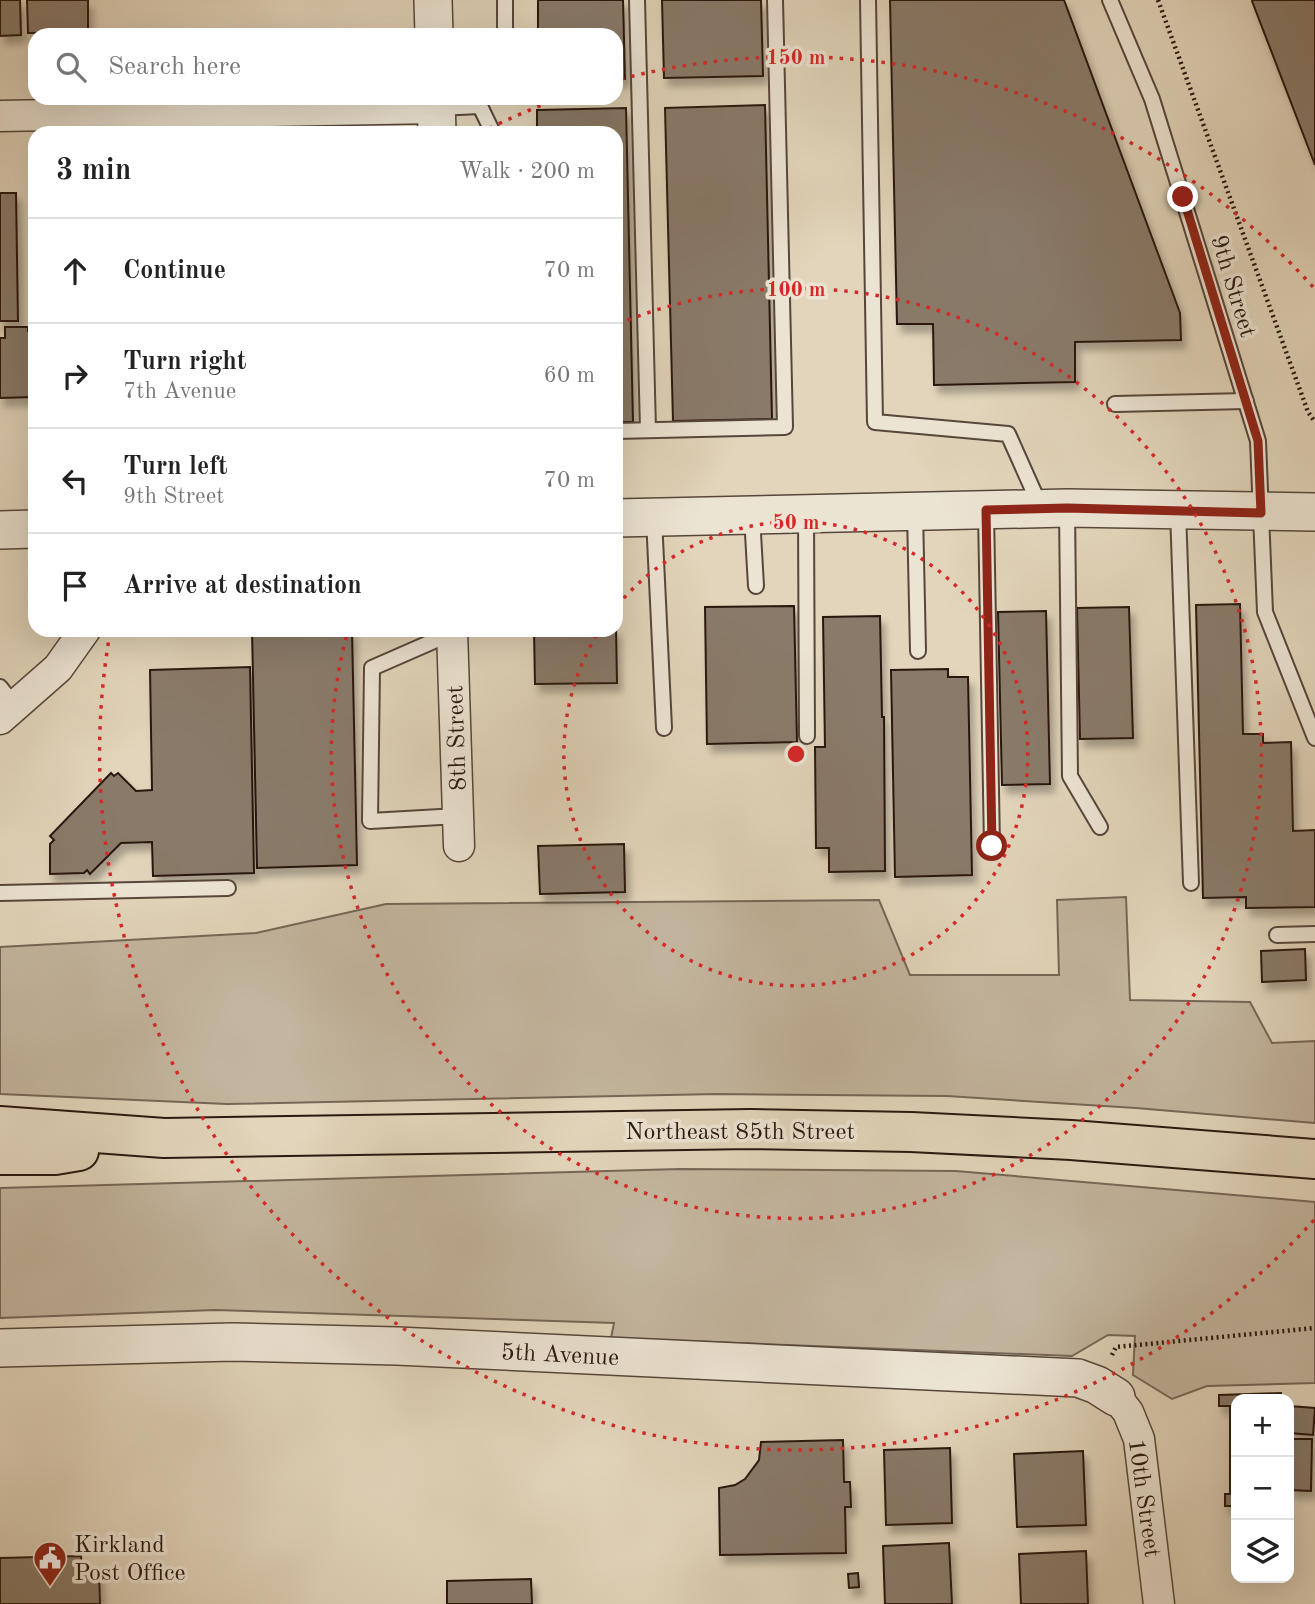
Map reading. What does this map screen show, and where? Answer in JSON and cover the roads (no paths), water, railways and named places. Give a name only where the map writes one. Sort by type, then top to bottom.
[{"type":"main road","name":"Northeast 85th Street","points":[[0,1126],[164,1138],[791,1130],[1071,1140],[1315,1159]]},
{"type":"main road","name":"Northeast 85th Street","points":[[0,1155],[55,1155],[164,1138]]},
{"type":"street","points":[[433,0],[434,28]]},
{"type":"street","points":[[0,116],[437,113]]},
{"type":"street","points":[[623,518],[1054,509],[1315,512]]},
{"type":"street","points":[[0,530],[28,529]]},
{"type":"street","points":[[5,704],[58,668],[80,637]]},
{"type":"street","name":"8th Street","points":[[452,637],[459,846]]},
{"type":"street","name":"5th Avenue","points":[[0,1348],[232,1342],[397,1346],[1078,1378],[1097,1385],[1116,1397]]},
{"type":"street","name":"10th Street","points":[[1116,1397],[1128,1412],[1139,1439],[1159,1604]]},
{"type":"lane","points":[[505,0],[505,28]]},
{"type":"lane","points":[[637,0],[648,430]]},
{"type":"lane","points":[[623,431],[785,427],[775,0]]},
{"type":"lane","points":[[868,0],[875,422],[1008,434],[1054,509],[1070,776],[1100,827]]},
{"type":"lane","name":"9th Street","points":[[1110,0],[1152,99],[1258,441],[1265,612],[1315,738]]},
{"type":"lane","points":[[437,113],[470,105]]},
{"type":"lane","points":[[483,105],[491,126]]},
{"type":"lane","points":[[1115,404],[1246,401]]},
{"type":"lane","points":[[986,510],[992,846]]},
{"type":"lane","points":[[1178,511],[1191,883]]},
{"type":"lane","points":[[915,512],[918,651]]},
{"type":"lane","points":[[806,514],[807,736]]},
{"type":"lane","points":[[752,515],[756,586]]},
{"type":"lane","points":[[654,517],[664,728]]},
{"type":"lane","points":[[441,637],[372,668],[370,821],[458,816]]},
{"type":"lane","points":[[0,893],[228,888]]},
{"type":"lane","points":[[1277,936],[1315,934]]},
{"type":"place","name":"Kirkland Post Office","points":[[50,1588]]}]
